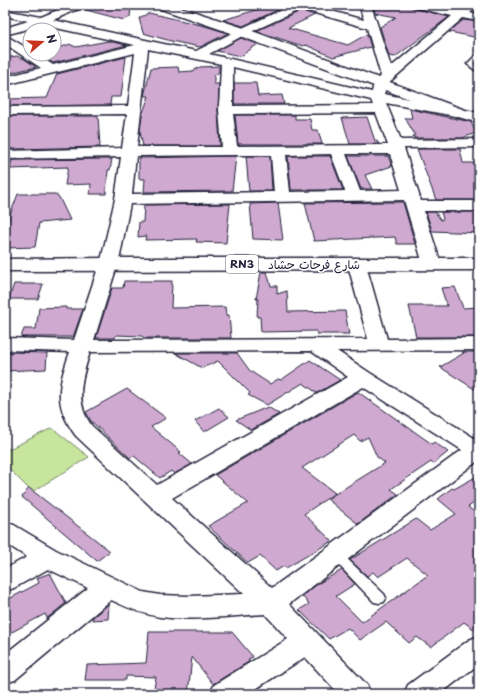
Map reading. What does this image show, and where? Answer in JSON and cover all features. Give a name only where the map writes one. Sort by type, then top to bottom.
[{"type":"main road","points":[[162,5],[242,32],[382,92],[479,118]]},
{"type":"main road","name":"شارع فرحات حشاد","points":[[292,260],[357,265],[479,256]]},
{"type":"main road","name":"شارع فرحات حشاد","points":[[5,257],[110,260],[431,260],[479,264]]},
{"type":"main road","name":"شارع فرحات حشاد","points":[[5,265],[110,260]]},
{"type":"street","points":[[5,32],[42,21],[79,5]]},
{"type":"street","points":[[196,56],[242,32],[300,5],[371,26]]},
{"type":"street","points":[[365,5],[371,26],[382,92],[396,147],[431,260]]},
{"type":"street","points":[[417,5],[479,18]]},
{"type":"street","points":[[226,110],[382,92],[412,54],[473,5]]},
{"type":"street","points":[[5,13],[145,47],[382,92]]},
{"type":"street","points":[[5,39],[50,69]]},
{"type":"street","points":[[5,80],[145,47]]},
{"type":"street","points":[[145,47],[133,110],[130,152],[123,199],[110,260],[72,376],[69,389],[72,412],[84,431],[271,603],[357,694]]},
{"type":"street","points":[[227,62],[226,110],[230,151]]},
{"type":"street","points":[[5,111],[133,110]]},
{"type":"street","points":[[7,159],[130,152],[336,150],[479,143]]},
{"type":"street","points":[[336,150],[354,195]]},
{"type":"street","points":[[278,151],[282,196]]},
{"type":"street","points":[[123,199],[354,195],[479,206]]},
{"type":"street","points":[[357,265],[379,344]]},
{"type":"street","points":[[5,344],[82,346],[479,344]]},
{"type":"street","points":[[5,531],[47,557],[138,601],[160,606],[214,607],[271,603],[478,450],[363,378],[314,344]]},
{"type":"street","points":[[155,497],[363,378]]},
{"type":"street","points":[[5,581],[47,557]]},
{"type":"street","points":[[5,671],[109,586]]},
{"type":"street","points":[[224,694],[307,641]]},
{"type":"street","points":[[418,694],[479,648]]},
{"type":"lane","points":[[479,54],[470,64],[479,71]]},
{"type":"lane","points":[[336,555],[379,598]]},
{"type":"green space","points":[[52,428],[89,457],[32,492],[5,465],[5,451]]},
{"type":"building","points":[[86,5],[131,5],[130,17],[124,20],[86,10]]},
{"type":"building","points":[[273,5],[288,5],[243,26],[223,20]]},
{"type":"building","points":[[373,5],[410,5],[413,8],[449,17],[395,57],[389,56],[380,27],[396,17],[375,13]]},
{"type":"building","points":[[301,11],[315,15],[288,28],[348,45],[367,34],[371,47],[333,57],[306,45],[303,46],[256,31]]},
{"type":"building","points":[[149,13],[228,33],[200,47],[171,41],[143,33],[139,18]]},
{"type":"building","points":[[463,20],[479,22],[479,38],[449,32]]},
{"type":"building","points":[[241,38],[258,44],[241,56],[217,51]]},
{"type":"building","points":[[108,41],[127,45],[62,61],[62,47],[69,44],[76,47]]},
{"type":"building","points":[[17,56],[22,58],[22,62],[29,62],[36,67],[5,74],[5,58]]},
{"type":"building","points":[[126,57],[121,97],[111,97],[110,105],[5,106],[5,99],[47,98],[57,74]]},
{"type":"building","points":[[219,66],[219,72],[214,76],[214,84],[219,84],[218,110],[220,146],[143,146],[140,131],[142,115],[149,96],[144,96],[151,68],[178,67],[179,72],[193,71],[200,67]]},
{"type":"building","points":[[234,83],[256,83],[258,96],[282,95],[284,104],[234,104]]},
{"type":"building","points":[[410,109],[471,122],[476,133],[462,138],[414,138],[413,136],[415,135],[405,118],[412,118]]},
{"type":"building","points":[[235,115],[295,115],[295,119],[310,119],[312,130],[318,130],[322,144],[238,144]]},
{"type":"building","points":[[5,116],[98,116],[100,147],[5,148]]},
{"type":"building","points":[[367,117],[375,141],[379,144],[350,144],[342,118]]},
{"type":"building","points":[[417,149],[460,149],[463,163],[479,163],[479,200],[436,200]]},
{"type":"building","points":[[236,156],[232,191],[144,192],[145,179],[139,179],[139,158]]},
{"type":"building","points":[[246,156],[270,156],[272,191],[249,191]]},
{"type":"building","points":[[288,156],[330,156],[343,190],[291,190]]},
{"type":"building","points":[[348,156],[388,156],[392,166],[365,175],[372,189],[361,189]]},
{"type":"building","points":[[112,159],[110,170],[108,170],[106,194],[90,194],[91,184],[65,185],[68,167],[10,169],[12,160]]},
{"type":"building","points":[[18,194],[55,194],[59,197],[70,220],[39,223],[35,247],[5,248],[5,237],[10,215]]},
{"type":"building","points":[[403,202],[415,244],[397,244],[395,237],[314,241],[305,203]]},
{"type":"building","points":[[278,203],[283,240],[253,239],[250,204]]},
{"type":"building","points":[[230,204],[226,243],[196,242],[197,239],[145,240],[146,236],[138,237],[139,222],[143,222],[144,205]]},
{"type":"building","points":[[426,212],[435,212],[441,220],[443,219],[441,212],[479,212],[479,233],[432,231]]},
{"type":"building","points":[[261,272],[267,272],[271,286],[277,286],[277,294],[287,291],[288,312],[345,311],[349,334],[317,334],[316,331],[261,332],[260,317],[257,317],[258,299],[256,299]]},
{"type":"building","points":[[124,281],[172,281],[171,308],[225,307],[226,315],[229,315],[231,338],[144,338],[142,336],[116,335],[115,338],[96,338],[112,288],[123,288]]},
{"type":"building","points":[[14,284],[43,284],[38,299],[9,299]]},
{"type":"building","points":[[455,287],[463,308],[479,307],[479,337],[416,337],[409,306],[447,306],[441,288]]},
{"type":"building","points":[[66,307],[66,309],[83,309],[73,337],[21,337],[24,329],[36,329],[39,308]]},
{"type":"building","points":[[8,352],[47,353],[46,369],[5,371]]},
{"type":"building","points":[[462,352],[479,352],[479,392],[440,367],[464,353]]},
{"type":"building","points":[[175,353],[237,353],[250,371],[270,384],[278,379],[281,380],[310,360],[340,380],[317,393],[303,383],[267,405],[248,395],[250,393],[218,361],[202,368]]},
{"type":"building","points":[[127,389],[166,418],[151,427],[181,452],[179,453],[192,464],[174,474],[171,471],[160,478],[134,456],[130,458],[91,421],[86,412]]},
{"type":"building","points":[[358,392],[432,444],[434,442],[448,452],[433,464],[431,462],[391,489],[398,494],[358,524],[327,499],[385,463],[377,457],[368,437],[360,441],[354,435],[302,468],[335,493],[304,514],[332,541],[286,568],[284,566],[276,571],[260,556],[248,563],[208,526],[248,503],[215,475]]},
{"type":"building","points":[[268,407],[279,414],[251,430],[236,420]]},
{"type":"building","points":[[219,408],[229,417],[204,432],[195,421]]},
{"type":"building","points":[[479,475],[479,500],[468,507],[479,516],[479,633],[464,622],[431,647],[417,637],[409,643],[386,622],[360,640],[348,628],[329,639],[299,610],[309,604],[302,596],[319,583],[342,570],[355,584],[336,596],[362,622],[428,575],[407,558],[378,577],[373,572],[367,576],[350,560],[416,519],[430,530],[456,514],[438,499],[452,488],[454,489]]},
{"type":"building","points":[[29,488],[110,551],[97,561],[22,497]]},
{"type":"building","points":[[50,573],[66,603],[47,618],[45,614],[12,632],[5,624],[5,601],[39,583],[37,578]]},
{"type":"building","points":[[109,604],[108,619],[92,620],[93,617]]},
{"type":"building","points":[[149,632],[232,632],[253,657],[248,659],[250,661],[213,684],[192,657],[188,694],[153,694],[156,677],[126,676],[126,680],[85,680],[87,665],[146,663]]}]
